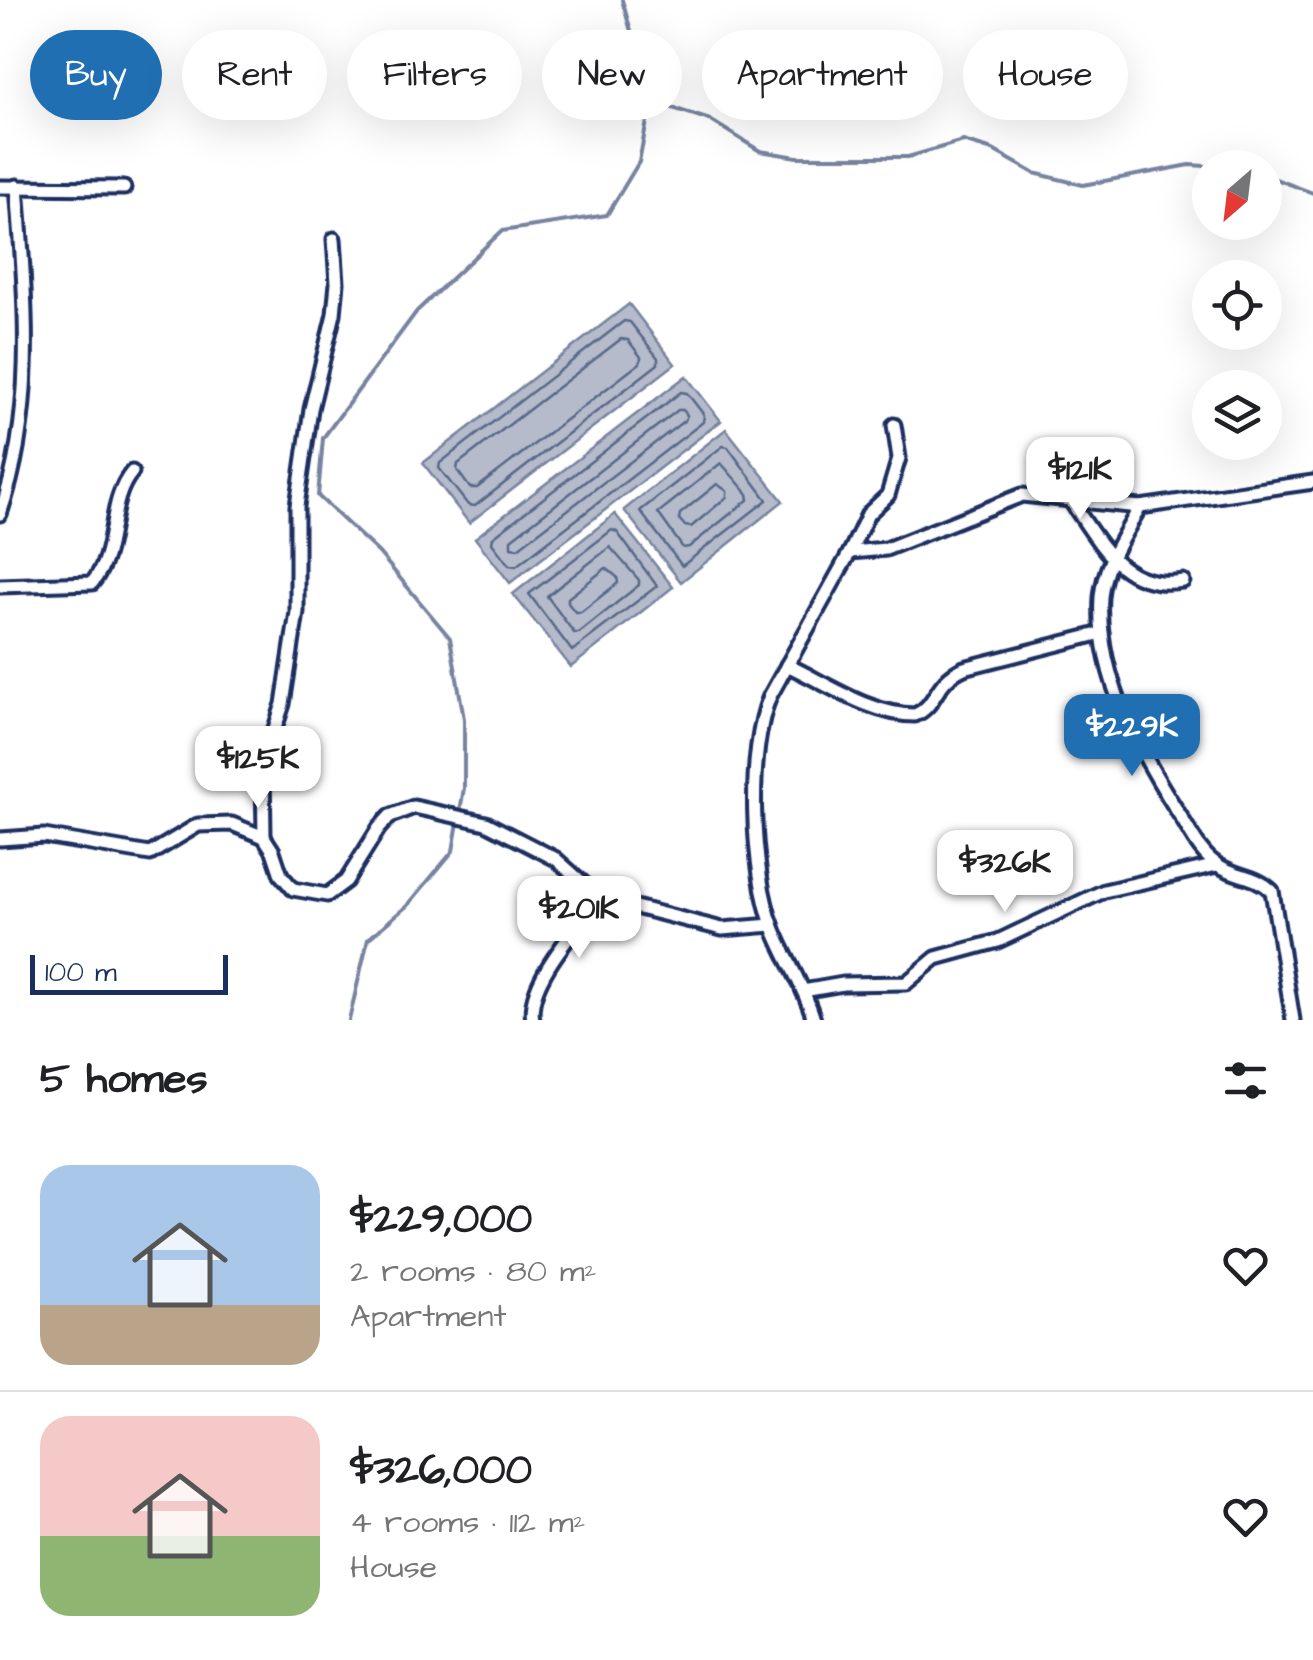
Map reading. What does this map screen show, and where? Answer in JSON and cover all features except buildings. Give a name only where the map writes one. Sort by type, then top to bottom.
[{"type":"street","points":[[0,514],[15,468],[24,398],[26,301],[16,186]]},
{"type":"street","points":[[0,187],[124,188]]},
{"type":"street","points":[[264,838],[263,765],[283,704],[297,612],[297,506],[311,409],[334,314],[334,238]]},
{"type":"street","points":[[814,1020],[772,925],[754,820],[758,740],[762,715],[787,665],[868,514],[888,495],[899,458],[894,425]]},
{"type":"street","points":[[0,586],[92,583],[107,555],[120,494],[132,472]]},
{"type":"street","points":[[850,552],[886,549],[1007,499],[1036,495],[1140,507],[1313,482]]},
{"type":"street","points":[[1070,500],[1112,558],[1131,575],[1152,582],[1183,580]]},
{"type":"street","points":[[1140,507],[1104,576],[1102,633],[1118,698],[1148,765],[1202,849],[1217,865],[1261,880],[1272,891],[1293,1020]]},
{"type":"street","points":[[787,665],[860,700],[915,715],[930,703],[948,675],[1102,633]]},
{"type":"street","points":[[0,839],[34,836],[150,854],[206,823],[232,824],[271,845],[286,883],[293,889],[327,896],[346,881],[390,816],[414,806],[472,818],[556,859],[600,898],[722,929],[772,925]]},
{"type":"street","points":[[803,991],[844,984],[906,984],[936,958],[998,941],[1104,891],[1217,865]]},
{"type":"street","points":[[533,1020],[531,1010],[537,986],[600,898]]},
{"type":"water","points":[[629,304],[675,364],[469,523],[423,463]]},
{"type":"water","points":[[686,376],[721,421],[510,583],[475,538]]},
{"type":"water","points":[[726,429],[783,501],[681,582],[624,510]]},
{"type":"water","points":[[615,514],[673,587],[571,667],[513,594]]},
{"type":"waterway","points":[[349,1020],[368,939],[408,905],[453,851],[464,788],[464,719],[450,638],[379,553],[318,496],[323,438],[417,311],[502,231],[607,215],[639,162],[651,101],[622,0]]},
{"type":"waterway","points":[[682,111],[710,120],[760,151],[797,157],[908,157],[963,141],[993,150],[1034,173],[1083,185],[1192,165]]},
{"type":"waterway","points":[[1282,181],[1313,193]]}]
